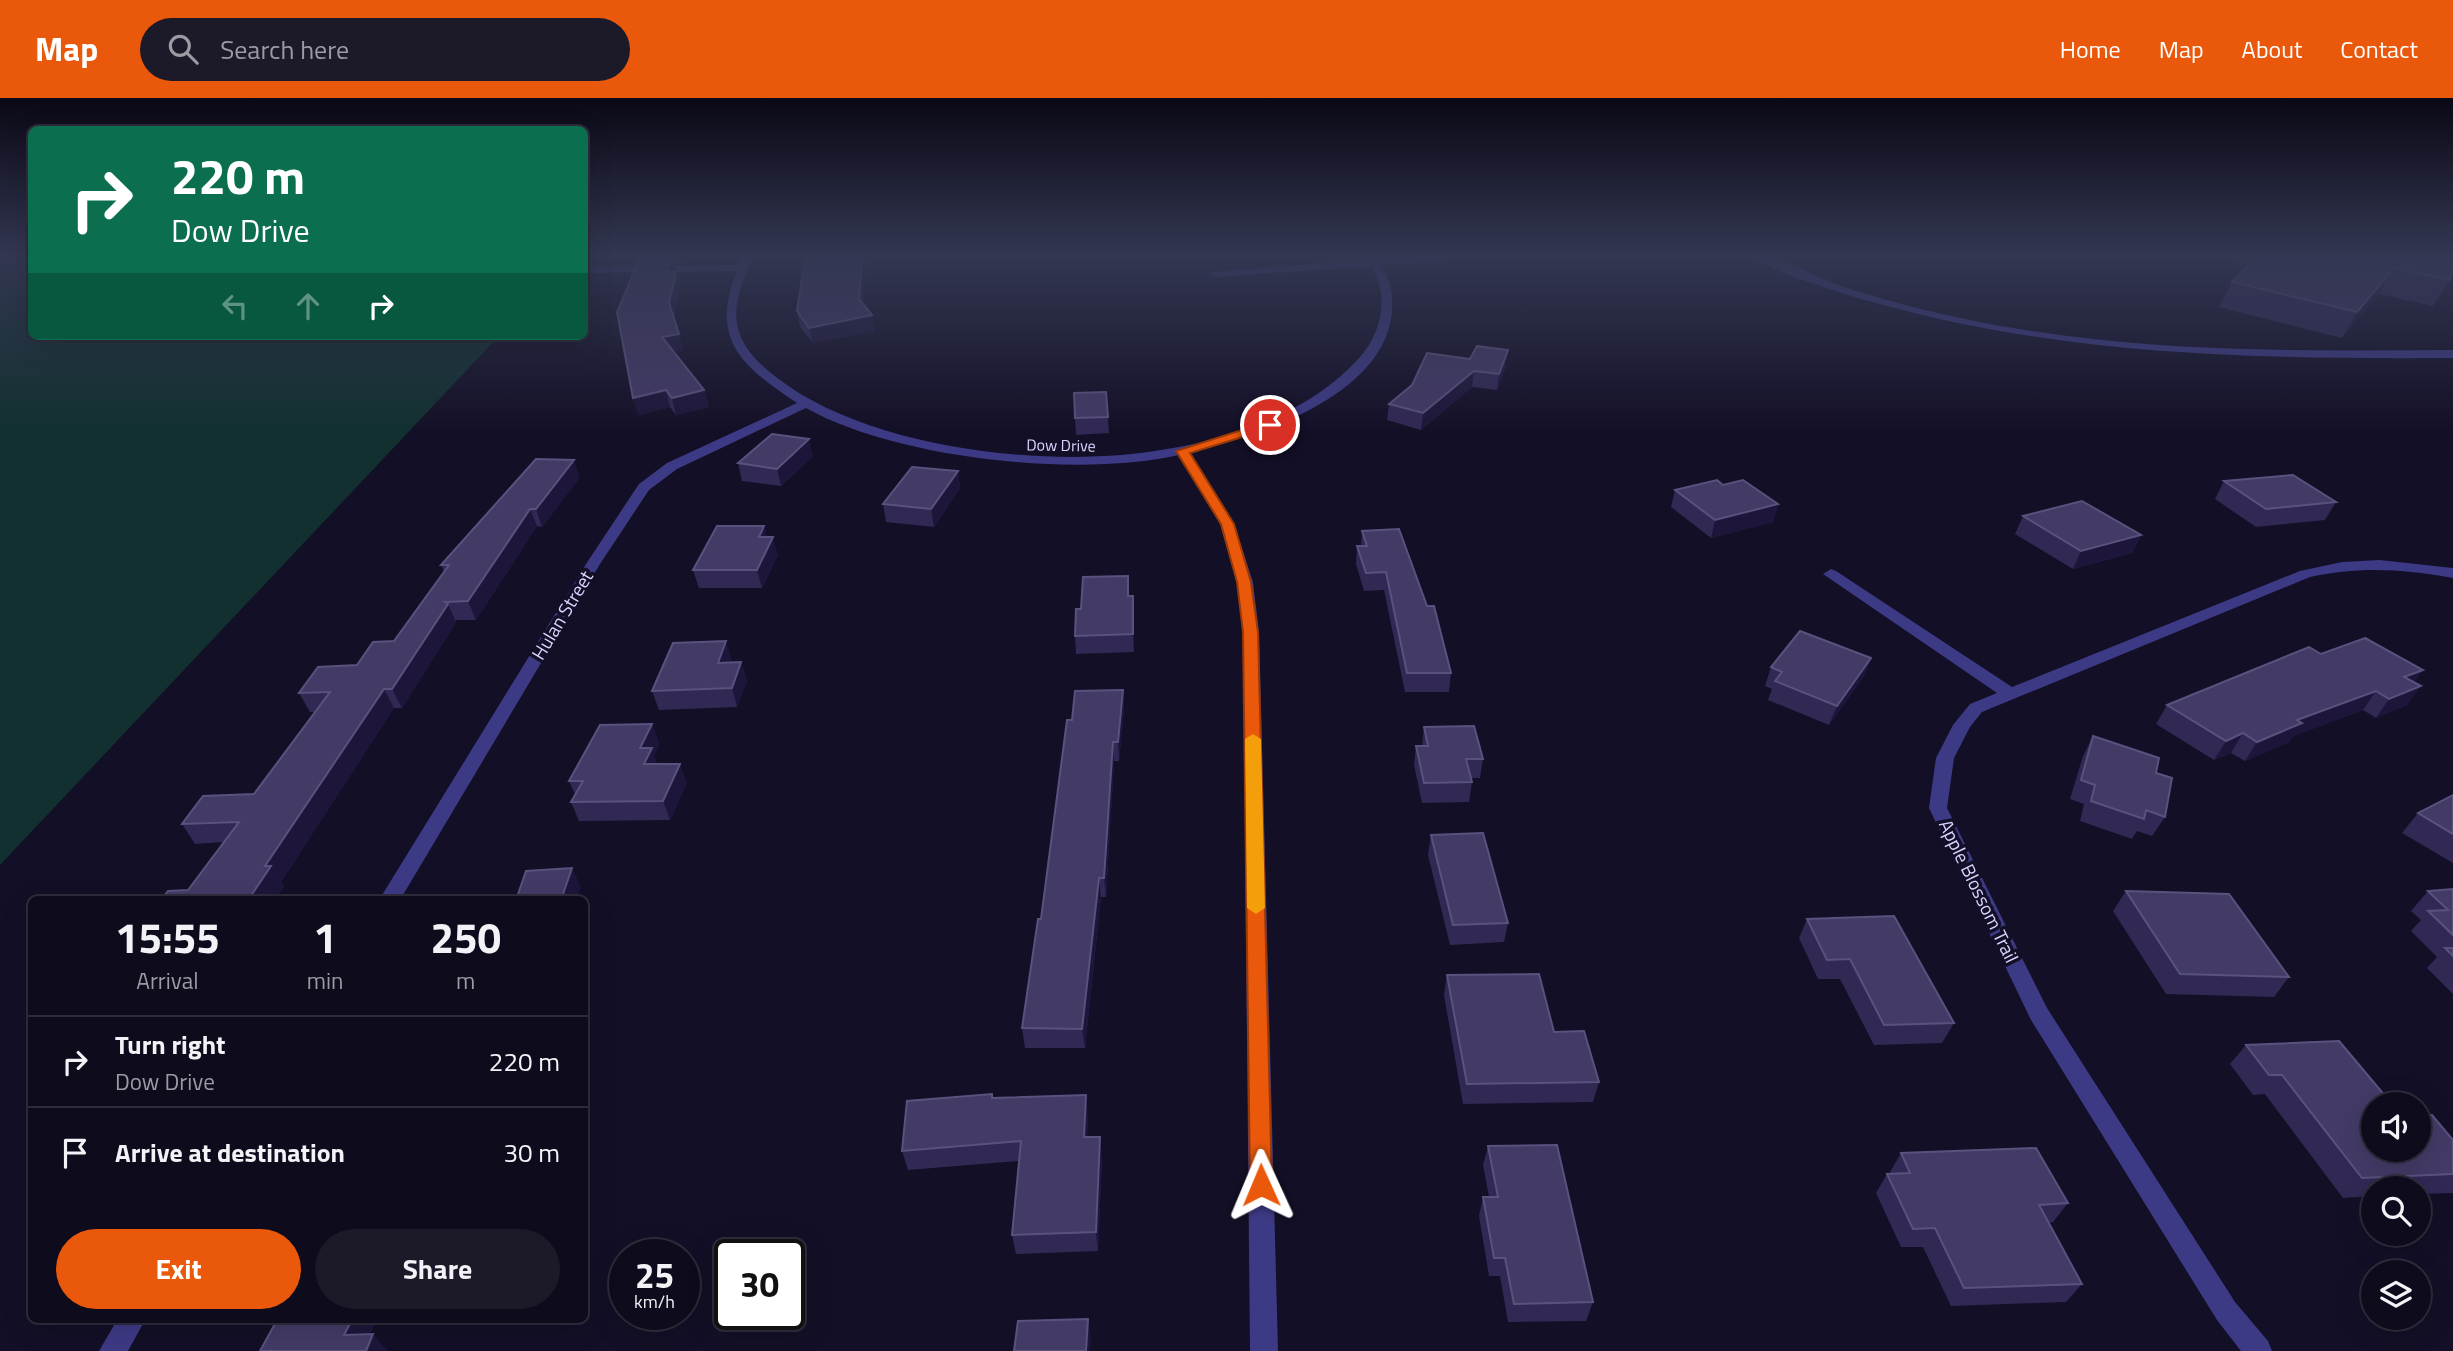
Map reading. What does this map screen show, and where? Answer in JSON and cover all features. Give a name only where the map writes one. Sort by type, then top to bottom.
[{"type":"street","name":"Dow Drive","points":[[732,315],[731,324],[750,362],[804,404],[854,426],[899,439],[1010,459],[1059,463],[1114,461],[1182,451],[1289,418],[1337,390],[1383,338],[1386,315]]},
{"type":"street","points":[[1935,315],[2045,339],[2194,353],[2272,356],[2453,354]]},
{"type":"street","name":"Hulan Street","points":[[390,896],[593,564],[644,487],[672,466],[694,454],[804,404]]},
{"type":"street","points":[[1182,451],[1227,524],[1244,582],[1251,632],[1264,1351]]},
{"type":"street","name":"Apple Blossom Trail","points":[[2258,1351],[2226,1311],[2039,1014],[1938,808],[1945,758],[1962,725],[1976,708],[2305,575],[2333,566],[2410,565],[2453,573]]},
{"type":"street","points":[[1830,574],[2010,694]]},
{"type":"street","points":[[113,1351],[130,1323]]},
{"type":"green space","points":[[0,315],[28,315],[28,340],[495,340],[0,865]]},
{"type":"building","points":[[618,315],[673,315],[679,334],[662,337],[704,390],[672,398],[666,390],[633,398]]},
{"type":"building","points":[[800,315],[870,315],[809,328]]},
{"type":"building","points":[[1477,346],[1508,350],[1499,374],[1474,371],[1423,413],[1389,404],[1412,385],[1427,353],[1470,359]]},
{"type":"building","points":[[1106,392],[1108,417],[1075,418],[1074,393]]},
{"type":"building","points":[[772,434],[809,439],[777,469],[738,463]]},
{"type":"building","points":[[536,459],[574,460],[536,509],[530,509],[468,601],[445,602],[448,604],[392,689],[384,689],[265,866],[271,866],[251,896],[164,896],[168,891],[188,890],[239,822],[182,824],[203,796],[254,794],[330,692],[299,693],[318,667],[357,665],[373,642],[394,641],[449,565],[441,565]]},
{"type":"building","points":[[912,467],[958,471],[931,509],[883,504]]},
{"type":"building","points":[[2293,475],[2336,502],[2266,509],[2224,481]]},
{"type":"building","points":[[1717,480],[1723,485],[1743,480],[1778,504],[1715,520],[1675,490]]},
{"type":"building","points":[[2082,501],[2141,535],[2081,551],[2023,516]]},
{"type":"building","points":[[717,526],[764,526],[759,537],[773,537],[757,570],[693,570]]},
{"type":"building","points":[[1399,529],[1427,606],[1434,606],[1451,673],[1407,673],[1386,572],[1366,573],[1357,546],[1367,546],[1362,531]]},
{"type":"building","points":[[1128,576],[1128,596],[1133,596],[1133,634],[1075,636],[1076,609],[1081,609],[1083,577]]},
{"type":"building","points":[[1800,631],[1871,658],[1837,706],[1775,681],[1782,672],[1771,667]]},
{"type":"building","points":[[2365,638],[2423,670],[2404,677],[2421,686],[2389,699],[2376,691],[2297,720],[2302,723],[2257,742],[2243,733],[2226,741],[2167,705],[2309,647],[2321,654]]},
{"type":"building","points":[[726,641],[718,663],[741,662],[732,688],[652,691],[673,643]]},
{"type":"building","points":[[1123,690],[1118,742],[1113,742],[1104,878],[1099,878],[1082,1029],[1022,1028],[1038,919],[1041,919],[1067,720],[1072,720],[1075,691]]},
{"type":"building","points":[[652,724],[640,748],[652,748],[644,764],[680,764],[663,801],[571,802],[583,781],[569,781],[600,725]]},
{"type":"building","points":[[1474,726],[1483,759],[1466,759],[1472,782],[1424,783],[1416,746],[1428,746],[1424,727]]},
{"type":"building","points":[[2093,736],[2159,758],[2156,773],[2172,778],[2165,817],[2146,810],[2144,819],[2091,801],[2095,785],[2081,780]]},
{"type":"building","points":[[2453,795],[2453,834],[2418,813]]},
{"type":"building","points":[[1483,833],[1508,923],[1453,925],[1431,835]]},
{"type":"building","points":[[572,868],[562,896],[517,896],[526,871]]},
{"type":"building","points":[[2453,889],[2453,935],[2428,911],[2448,910],[2428,891]]},
{"type":"building","points":[[2126,891],[2229,894],[2289,977],[2180,974]]},
{"type":"building","points":[[1894,916],[1954,1023],[1884,1025],[1850,959],[1827,960],[1807,919]]},
{"type":"building","points":[[2445,948],[2453,948],[2453,956]]},
{"type":"building","points":[[1539,974],[1554,1032],[1584,1031],[1599,1082],[1467,1084],[1447,975]]},
{"type":"building","points":[[2339,1041],[2382,1092],[2361,1092],[2361,1162],[2431,1162],[2432,1115],[2453,1140],[2453,1174],[2361,1177],[2282,1075],[2269,1075],[2246,1045]]},
{"type":"building","points":[[992,1094],[992,1098],[1086,1095],[1084,1137],[1100,1137],[1096,1232],[1012,1235],[1021,1141],[902,1151],[907,1101]]},
{"type":"building","points":[[1557,1145],[1593,1302],[1514,1304],[1505,1258],[1494,1258],[1483,1197],[1498,1197],[1488,1146]]},
{"type":"building","points":[[2036,1148],[2068,1203],[2039,1205],[2082,1284],[1964,1288],[1935,1228],[1913,1229],[1887,1174],[1910,1173],[1901,1153]]},
{"type":"building","points":[[1088,1319],[1086,1351],[1014,1351],[1018,1321]]},
{"type":"building","points":[[275,1323],[350,1323],[344,1335],[373,1334],[366,1351],[260,1351]]},
{"type":"slow traffic","points":[[1253,739],[1256,908]]},
{"type":"route","points":[[1261,1185],[1251,632],[1244,582],[1227,524],[1182,451],[1270,425]]}]
